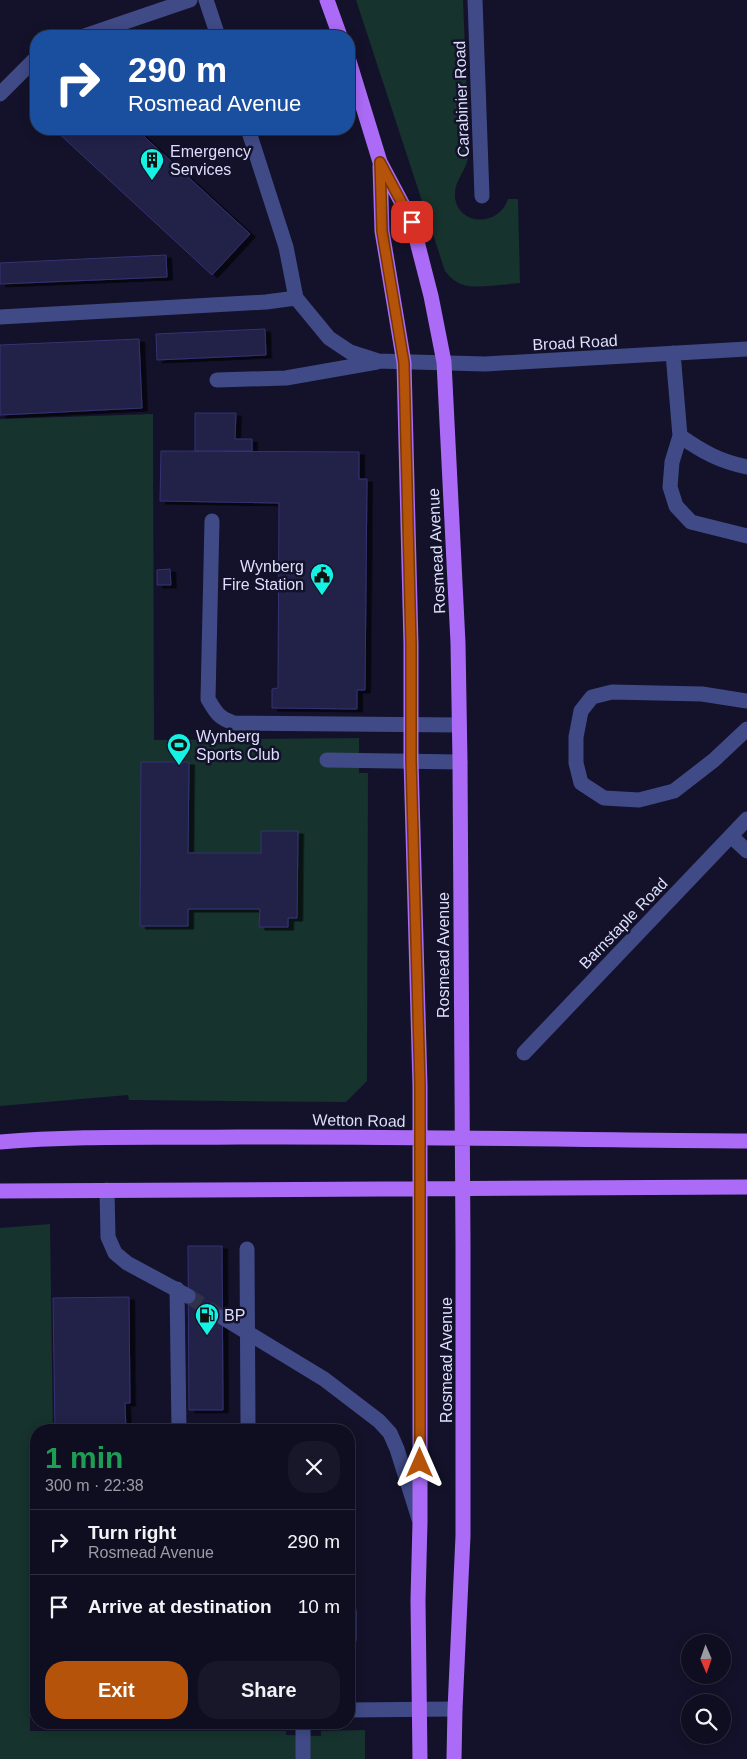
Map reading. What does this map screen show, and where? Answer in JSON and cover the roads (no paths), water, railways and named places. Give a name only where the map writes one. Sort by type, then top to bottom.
[{"type":"main road","points":[[328,0],[338,30]]},
{"type":"main road","name":"Rosmead Avenue","points":[[355,81],[380,162],[412,222],[431,296],[444,362],[458,643],[460,762],[463,1536],[454,1759]]},
{"type":"main road","name":"Rosmead Avenue","points":[[380,162],[382,231],[404,363],[412,725],[411,760],[421,1138],[418,1600],[420,1759]]},
{"type":"main road","name":"Wetton Road","points":[[0,1142],[55,1138],[356,1136],[462,1139],[747,1141]]},
{"type":"main road","points":[[0,1191],[747,1187]]},
{"type":"street","points":[[102,30],[190,0]]},
{"type":"street","points":[[206,0],[216,30]]},
{"type":"street","name":"Carabinier Road","points":[[475,0],[482,196]]},
{"type":"street","points":[[0,94],[30,64]]},
{"type":"street","points":[[250,135],[286,247],[296,298],[329,338],[350,352],[378,362]]},
{"type":"street","points":[[0,317],[266,302],[296,298]]},
{"type":"street","name":"Broad Road","points":[[378,362],[485,364],[747,349]]},
{"type":"street","points":[[673,353],[680,436],[672,462],[670,487],[676,506],[691,522],[747,536]]},
{"type":"street","points":[[217,380],[286,378],[378,362]]},
{"type":"street","points":[[680,436],[704,453],[729,463],[747,467]]},
{"type":"street","points":[[212,521],[208,699],[214,711],[222,718],[234,723],[459,725]]},
{"type":"street","points":[[747,701],[702,694],[612,692],[592,696],[581,711],[576,737],[576,763],[581,783],[604,798],[639,800],[674,791],[714,760],[747,729]]},
{"type":"street","points":[[326,760],[460,762]]},
{"type":"street","name":"Barnstaple Road","points":[[524,1052],[747,819]]},
{"type":"street","points":[[731,836],[747,851]]},
{"type":"street","points":[[107,1190],[108,1236],[115,1253],[127,1263],[183,1293],[179,1424]]},
{"type":"street","points":[[247,1249],[248,1423]]},
{"type":"street","points":[[222,1317],[324,1379],[378,1421],[390,1433],[397,1449],[420,1522]]},
{"type":"street","points":[[355,1710],[455,1709]]},
{"type":"street","points":[[303,1729],[303,1759]]},
{"type":"tunnel","points":[[188,1296],[222,1317]]},
{"type":"place","name":"Emergency Services","points":[[152,181]]},
{"type":"place","name":"Wynberg Fire Station","points":[[322,596]]},
{"type":"place","name":"Wynberg Sports Club","points":[[179,766]]},
{"type":"place","name":"BP","points":[[207,1336]]}]
